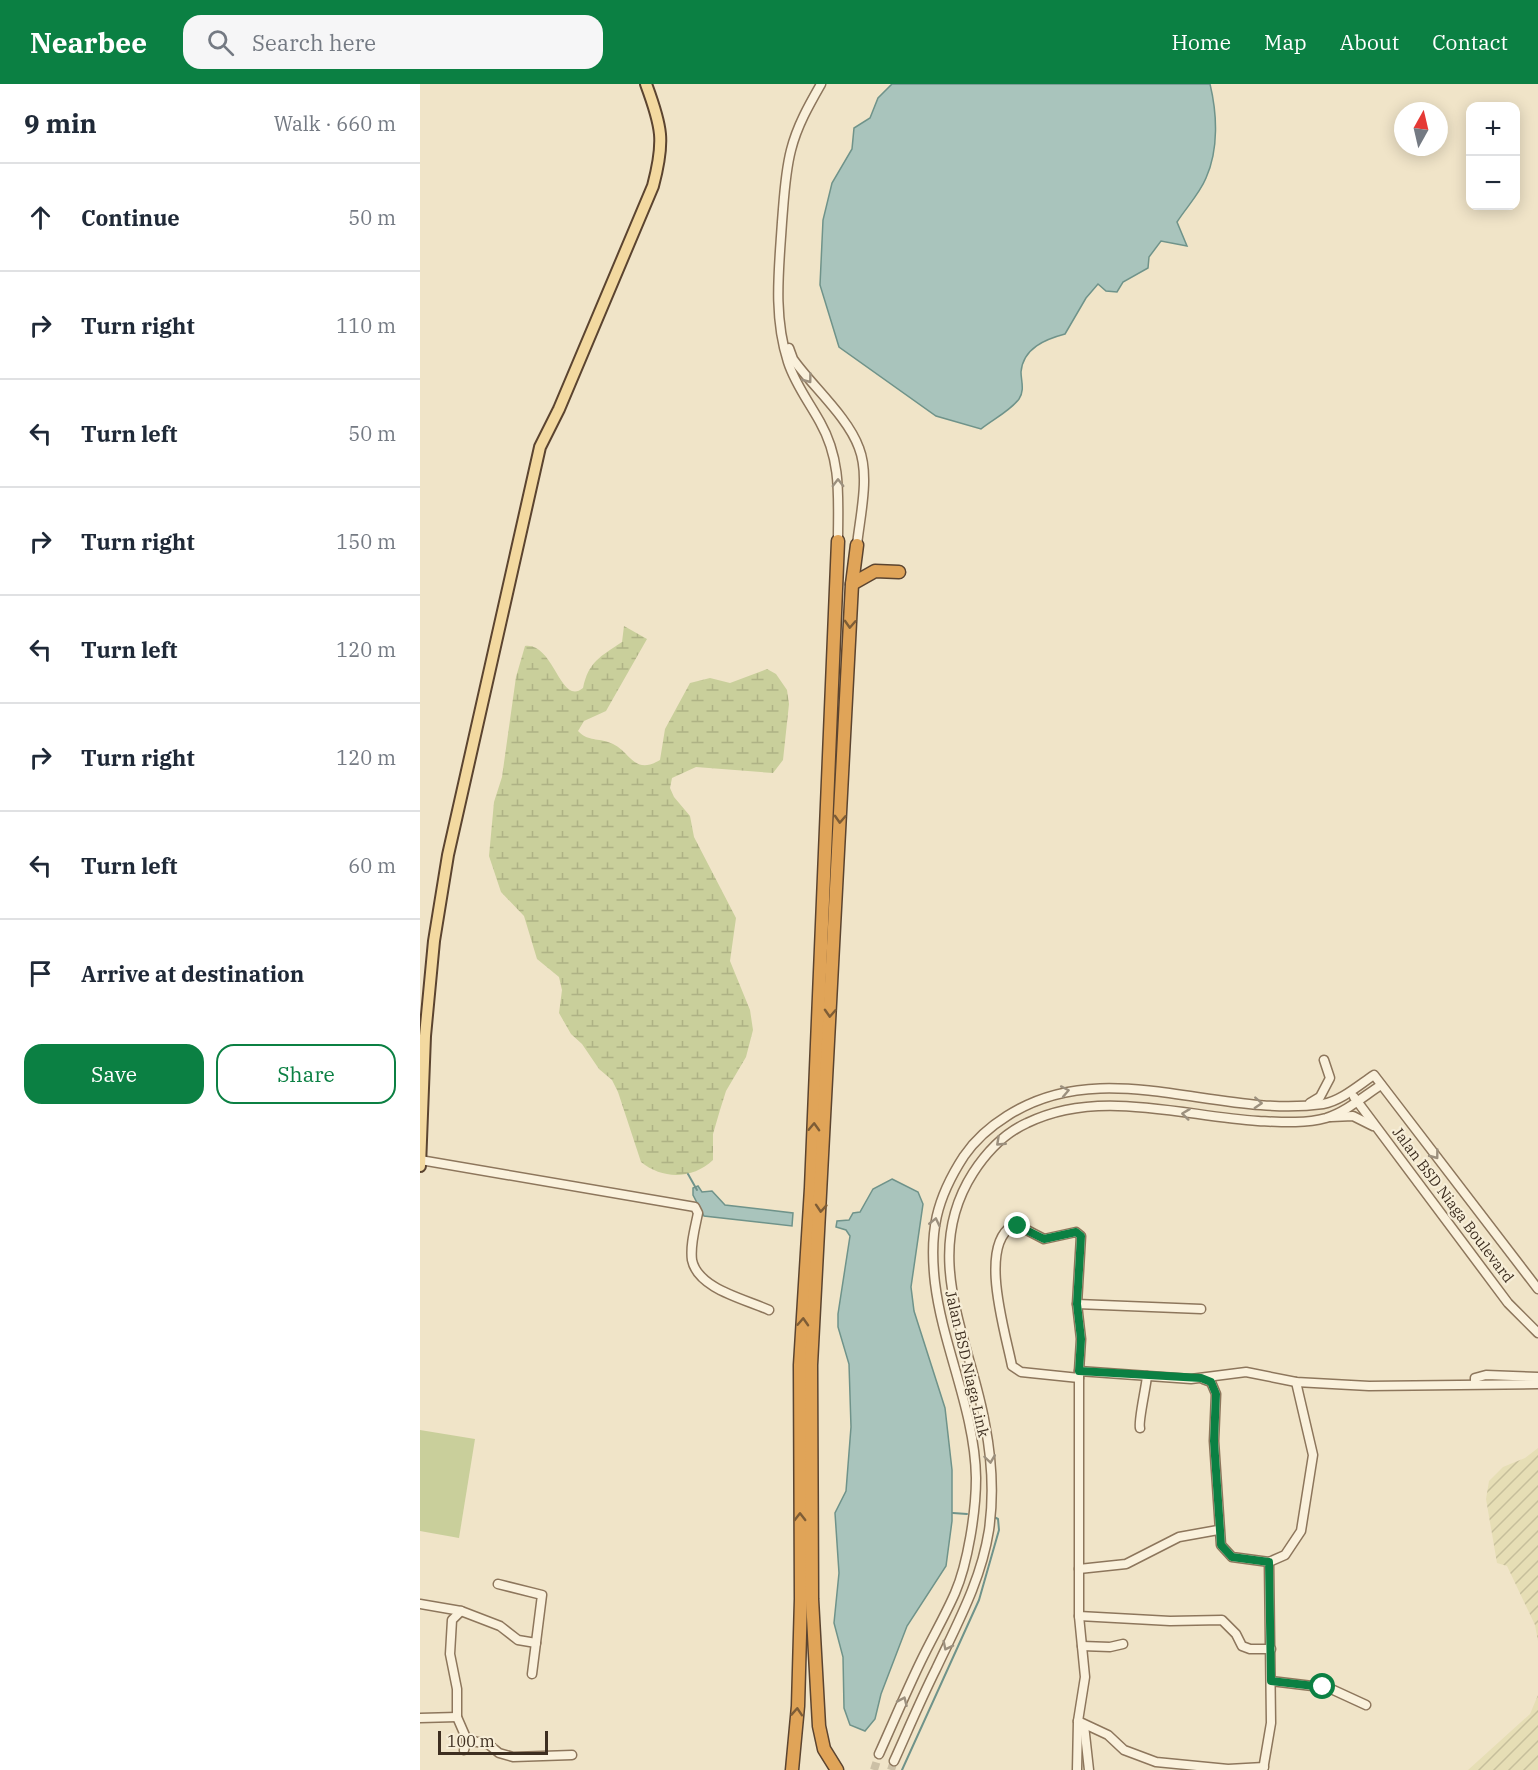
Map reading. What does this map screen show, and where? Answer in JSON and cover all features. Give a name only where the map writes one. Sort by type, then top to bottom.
[{"type":"highway","points":[[792,1770],[798,1706],[801,1599],[800,1365],[812,1188],[838,541]]},
{"type":"highway","points":[[837,1770],[824,1749],[819,1714],[812,1599],[811,1365],[852,584],[857,545]]},
{"type":"highway","points":[[852,584],[875,571],[899,572]]},
{"type":"main road","points":[[646,84],[656,111]]},
{"type":"main road","points":[[420,1166],[425,1036],[434,941],[448,855],[540,447],[653,186],[661,146],[652,84]]},
{"type":"street","points":[[821,84],[803,117],[791,150],[785,184],[777,307],[788,363],[799,389],[820,423],[838,475],[838,541]]},
{"type":"street","points":[[777,307],[783,333],[793,359],[840,418],[860,448],[863,474],[857,545]]},
{"type":"street","points":[[1308,1105],[1320,1097],[1327,1088],[1330,1078],[1324,1060]]},
{"type":"street","name":"Jalan BSD Niaga Link","points":[[879,1754],[956,1591],[970,1538],[974,1467],[969,1426],[939,1314],[932,1234],[938,1207],[949,1179],[975,1143],[994,1124],[1020,1107],[1054,1093],[1114,1088],[1241,1102],[1308,1105],[1325,1104],[1374,1075]]},
{"type":"street","name":"Jalan BSD Niaga Boulevard","points":[[1374,1075],[1538,1289]]},
{"type":"street","name":"Jalan BSD Niaga Link","points":[[894,1761],[972,1596],[988,1531],[993,1477],[985,1422],[955,1311],[949,1237],[963,1188],[981,1161],[1005,1137],[1026,1123],[1058,1110],[1113,1105],[1277,1122],[1309,1122],[1329,1117],[1381,1085]]},
{"type":"street","name":"Jalan BSD Niaga Boulevard","points":[[1350,1091],[1508,1303],[1536,1332]]},
{"type":"street","points":[[1329,1117],[1353,1116],[1364,1119],[1381,1131]]},
{"type":"street","points":[[420,1160],[695,1207],[698,1213],[692,1262],[699,1274],[720,1291],[769,1310]]},
{"type":"street","points":[[1077,1770],[1085,1677],[1079,1616],[1079,1374],[1081,1339],[1077,1304],[1080,1233],[1044,1239],[1018,1226],[1006,1230],[995,1256],[995,1276],[1012,1366],[1021,1372],[1079,1374],[1147,1376],[1201,1378],[1246,1372],[1296,1382],[1369,1386],[1538,1384]]},
{"type":"street","points":[[935,1280],[951,1279]]},
{"type":"street","points":[[1077,1304],[1201,1309]]},
{"type":"street","points":[[1475,1384],[1474,1378],[1486,1375],[1538,1377]]},
{"type":"street","points":[[1140,1428],[1139,1418],[1144,1405],[1147,1376]]},
{"type":"street","points":[[1201,1378],[1211,1382],[1216,1394],[1214,1441],[1218,1530],[1221,1545],[1232,1557],[1269,1562],[1285,1556],[1301,1531],[1313,1455],[1296,1382]]},
{"type":"street","points":[[1079,1569],[1126,1564],[1179,1537],[1218,1530]]},
{"type":"street","points":[[1081,1723],[1108,1735],[1124,1750],[1169,1765],[1264,1768],[1271,1723],[1269,1562]]},
{"type":"street","points":[[498,1584],[542,1595],[532,1674]]},
{"type":"street","points":[[420,1604],[461,1611],[500,1626],[518,1640],[536,1643]]},
{"type":"street","points":[[461,1611],[452,1620],[450,1654],[457,1689],[457,1717],[466,1740],[464,1750]]},
{"type":"street","points":[[1079,1616],[1170,1621],[1222,1620],[1236,1634],[1242,1646],[1250,1649],[1271,1649]]},
{"type":"street","points":[[1082,1646],[1110,1647],[1123,1644]]},
{"type":"street","points":[[1271,1681],[1329,1688],[1366,1705]]},
{"type":"street","points":[[420,1718],[457,1717]]},
{"type":"street","points":[[1081,1723],[1089,1770]]},
{"type":"street","points":[[466,1740],[488,1744],[499,1753],[513,1757],[572,1755]]},
{"type":"shaded area","points":[[1538,1448],[1538,1641],[1535,1625],[1507,1566],[1497,1563],[1486,1499],[1489,1481],[1503,1467],[1525,1458]]},
{"type":"shaded area","points":[[1538,1695],[1538,1770],[1468,1770],[1530,1714]]},
{"type":"green space","points":[[624,626],[647,639],[606,711],[584,721],[578,731],[588,738],[615,745],[637,763],[651,764],[660,760],[665,729],[690,683],[710,678],[730,683],[767,669],[776,674],[787,690],[789,704],[783,760],[773,773],[696,767],[672,778],[670,788],[674,797],[690,816],[694,837],[736,918],[730,961],[750,1010],[753,1030],[746,1057],[726,1091],[720,1110],[713,1134],[713,1160],[696,1171],[678,1175],[659,1172],[641,1162],[618,1092],[612,1080],[599,1069],[582,1044],[571,1034],[559,1013],[562,990],[559,977],[537,959],[524,916],[501,892],[489,856],[494,802],[502,777],[516,677],[525,646],[535,647],[543,654],[568,689],[575,691],[583,688],[588,672],[596,660],[622,642]]},
{"type":"green space","points":[[420,1430],[475,1439],[459,1538],[420,1531]]},
{"type":"water","points":[[892,84],[1210,84],[1215,119],[1213,155],[1203,184],[1177,222],[1187,246],[1161,241],[1149,257],[1148,268],[1123,282],[1117,292],[1106,291],[1098,284],[1086,298],[1065,334],[1043,342],[1026,357],[1021,372],[1022,389],[1019,399],[981,429],[936,416],[839,347],[820,285],[823,220],[832,183],[852,149],[854,128],[870,118],[878,98]]},
{"type":"water","points":[[892,1179],[918,1192],[923,1204],[911,1287],[914,1311],[945,1408],[952,1470],[952,1521],[946,1566],[907,1626],[881,1694],[875,1719],[865,1731],[850,1725],[844,1708],[843,1657],[834,1623],[839,1573],[835,1513],[846,1491],[851,1427],[849,1364],[838,1327],[850,1236],[846,1230],[836,1227],[837,1221],[849,1220],[853,1213],[860,1212],[873,1189]]},
{"type":"water","points":[[698,1186],[702,1192],[712,1191],[725,1205],[793,1213],[792,1226],[704,1216],[693,1195],[693,1188]]},
{"type":"waterway","points":[[688,1174],[697,1190]]},
{"type":"waterway","points":[[953,1513],[967,1514]]},
{"type":"waterway","points":[[902,1770],[979,1600],[999,1530],[998,1519],[994,1517]]},
{"type":"tunnel","points":[[874,1770],[879,1754]]},
{"type":"tunnel","points":[[891,1770],[894,1761]]},
{"type":"route","points":[[1018,1226],[1044,1239],[1080,1233],[1077,1304],[1081,1339],[1079,1371],[1201,1378],[1211,1382],[1215,1388],[1214,1441],[1218,1530],[1221,1545],[1232,1557],[1269,1562],[1271,1681],[1323,1687]]}]
